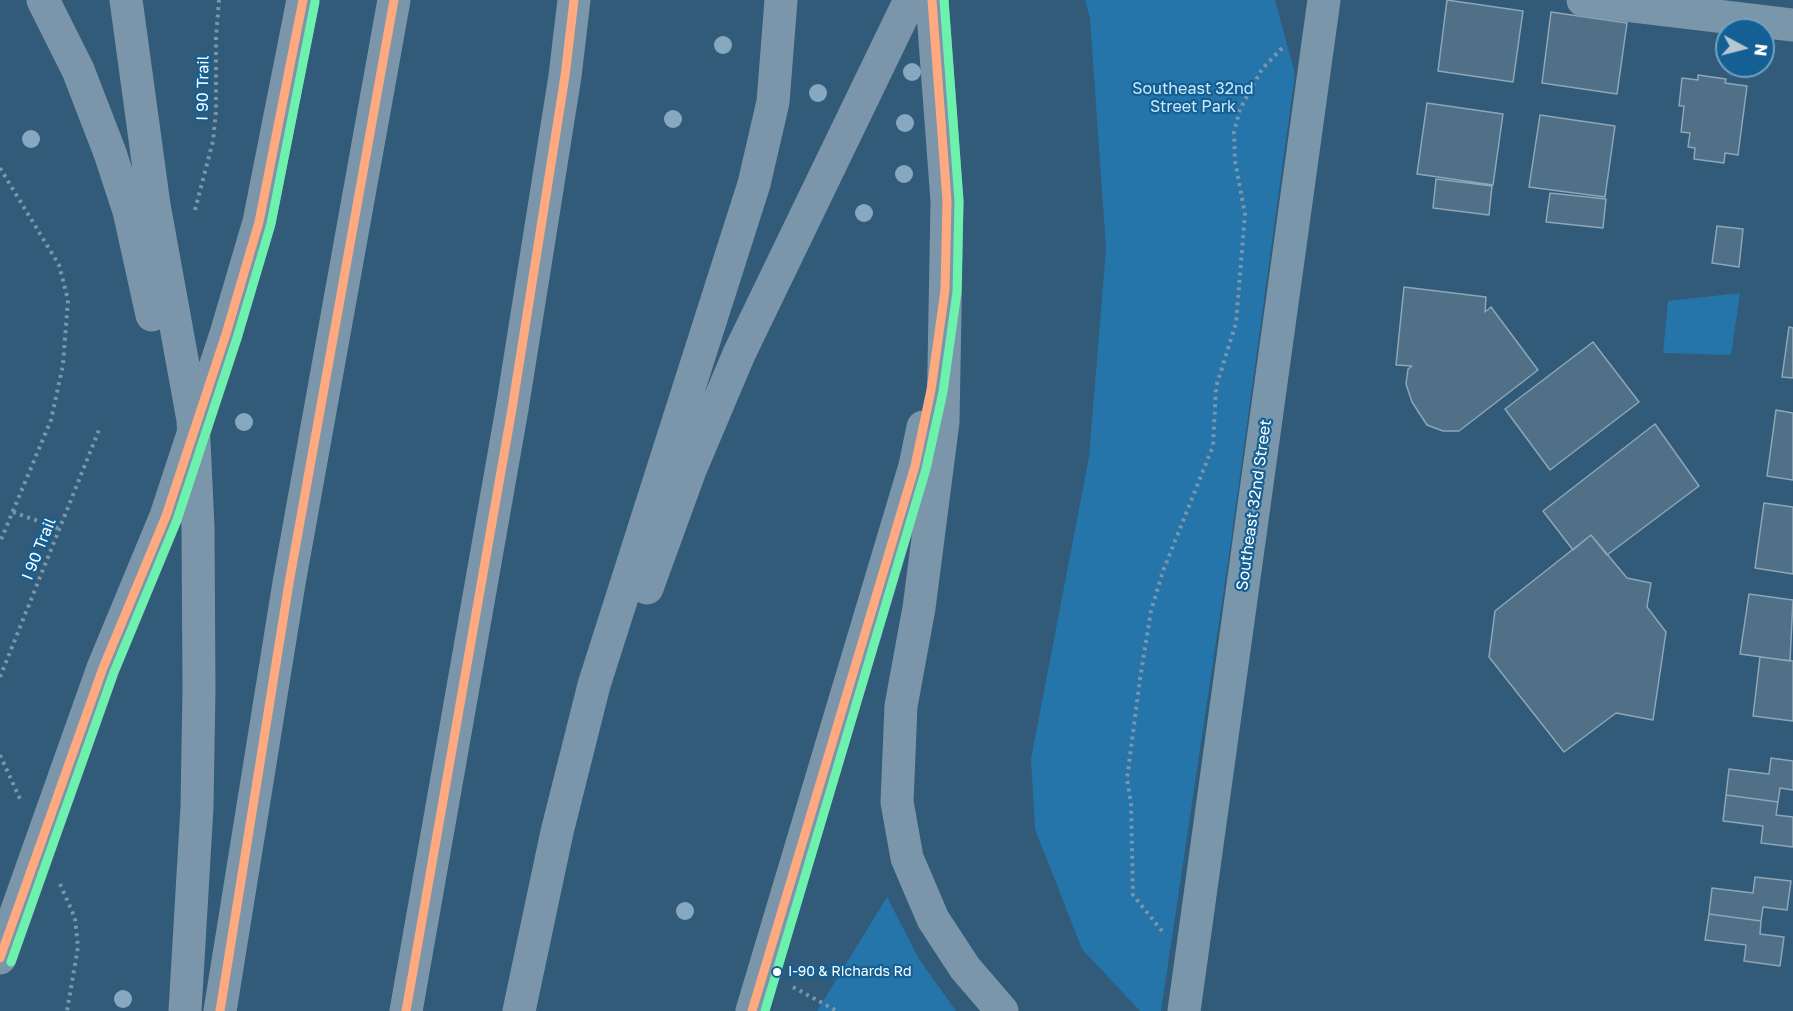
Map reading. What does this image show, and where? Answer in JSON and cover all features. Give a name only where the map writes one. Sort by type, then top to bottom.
[{"type":"highway","points":[[43,0],[78,70],[110,153],[129,211],[176,380],[193,420],[198,527],[200,689],[197,807],[185,1011]]},
{"type":"highway","points":[[126,0],[176,380]]},
{"type":"highway","points":[[0,958],[103,668],[166,516],[226,334],[260,222],[303,0]]},
{"type":"highway","points":[[220,1011],[291,572],[394,0]]},
{"type":"highway","points":[[406,1011],[512,409],[565,76],[574,0]]},
{"type":"highway","points":[[519,1011],[557,832],[597,674],[754,184],[773,102],[781,0]]},
{"type":"highway","points":[[557,832],[614,688],[657,558],[739,354],[910,0]]},
{"type":"highway","points":[[932,0],[940,78],[947,201],[943,422],[921,596],[901,706],[897,802],[907,858],[933,919],[965,968],[1002,1011]]},
{"type":"highway","points":[[752,1011],[915,466],[931,390],[945,290]]},
{"type":"street","name":"Southeast 32nd Street","points":[[1184,1011],[1324,0]]},
{"type":"street","points":[[1583,0],[1793,25]]},
{"type":"path","name":"I 90 Trail","points":[[195,210],[213,141],[219,0]]},
{"type":"path","points":[[1166,940],[1164,933],[1133,896],[1131,804],[1127,779],[1138,690],[1151,611],[1163,571],[1213,446],[1216,387],[1236,324],[1245,214],[1236,161],[1234,132],[1240,109],[1262,69],[1285,45]]},
{"type":"path","points":[[0,168],[59,265],[68,300],[63,365],[51,420],[0,542]]},
{"type":"path","name":"I 90 Trail","points":[[0,676],[99,430]]},
{"type":"path","points":[[13,512],[60,529]]},
{"type":"path","points":[[790,986],[837,1011]]},
{"type":"green space","name":"Southeast 32nd Street Park","points":[[1085,0],[1275,0],[1295,74],[1230,548],[1161,1011],[1140,1011],[1082,949],[1035,829],[1031,759],[1089,457],[1106,249],[1090,18]]},
{"type":"green space","points":[[1740,293],[1731,355],[1663,353],[1668,301]]},
{"type":"green space","points":[[887,897],[919,959],[956,1011],[817,1011]]},
{"type":"building","points":[[1447,0],[1523,11],[1513,82],[1438,71]]},
{"type":"building","points":[[1551,12],[1627,23],[1617,94],[1542,83]]},
{"type":"building","points":[[1698,75],[1726,79],[1725,83],[1747,86],[1738,155],[1725,153],[1724,163],[1694,159],[1695,148],[1688,147],[1690,133],[1681,132],[1684,106],[1679,106],[1682,78],[1698,80]]},
{"type":"building","points":[[1427,103],[1503,114],[1493,185],[1417,174]]},
{"type":"building","points":[[1540,115],[1615,126],[1605,197],[1529,187]]},
{"type":"building","points":[[1436,179],[1492,186],[1489,215],[1433,208]]},
{"type":"building","points":[[1550,193],[1606,199],[1603,228],[1546,222]]},
{"type":"building","points":[[1717,226],[1743,229],[1739,267],[1712,263]]},
{"type":"building","points":[[1404,287],[1486,297],[1485,312],[1491,307],[1538,370],[1459,431],[1443,431],[1427,425],[1412,402],[1406,384],[1408,369],[1412,366],[1396,365]]},
{"type":"building","points":[[1789,327],[1793,328],[1793,378],[1782,377]]},
{"type":"building","points":[[1593,342],[1639,402],[1550,470],[1505,409]]},
{"type":"building","points":[[1776,410],[1793,413],[1793,480],[1767,476]]},
{"type":"building","points":[[1655,424],[1699,486],[1607,555],[1591,535],[1573,550],[1543,511]]},
{"type":"building","points":[[1764,503],[1793,507],[1793,574],[1755,568]]},
{"type":"building","points":[[1591,535],[1627,578],[1651,583],[1647,607],[1666,632],[1653,720],[1616,713],[1564,752],[1489,657],[1495,611]]},
{"type":"building","points":[[1749,594],[1793,600],[1790,661],[1740,654]]},
{"type":"building","points":[[1760,657],[1793,661],[1793,721],[1753,716]]},
{"type":"building","points":[[1771,758],[1793,761],[1793,790],[1780,788],[1778,802],[1726,795],[1729,769],[1769,774]]},
{"type":"building","points":[[1726,795],[1778,802],[1776,815],[1793,817],[1793,847],[1761,843],[1763,826],[1723,821]]},
{"type":"building","points":[[1755,877],[1791,881],[1787,910],[1763,907],[1761,921],[1709,914],[1712,888],[1753,893]]},
{"type":"building","points":[[1709,914],[1761,921],[1760,934],[1784,937],[1780,966],[1744,961],[1746,945],[1705,940]]},
{"type":"transit line","points":[[0,958],[103,668],[166,516],[226,334],[259,222],[303,0]]},
{"type":"transit line","points":[[220,1011],[289,583],[394,0]]},
{"type":"transit line","points":[[406,1011],[512,409],[565,76],[574,0]]},
{"type":"transit line","points":[[752,1011],[915,466],[931,390],[945,290],[947,201],[932,0]]},
{"type":"transit line","points":[[765,1011],[926,469],[943,392],[957,292],[959,201],[944,0]]},
{"type":"transit line","points":[[11,962],[114,672],[177,520],[237,338],[271,224],[315,2]]},
{"type":"place","name":"I-90 & Richards Rd","points":[[777,972]]}]
